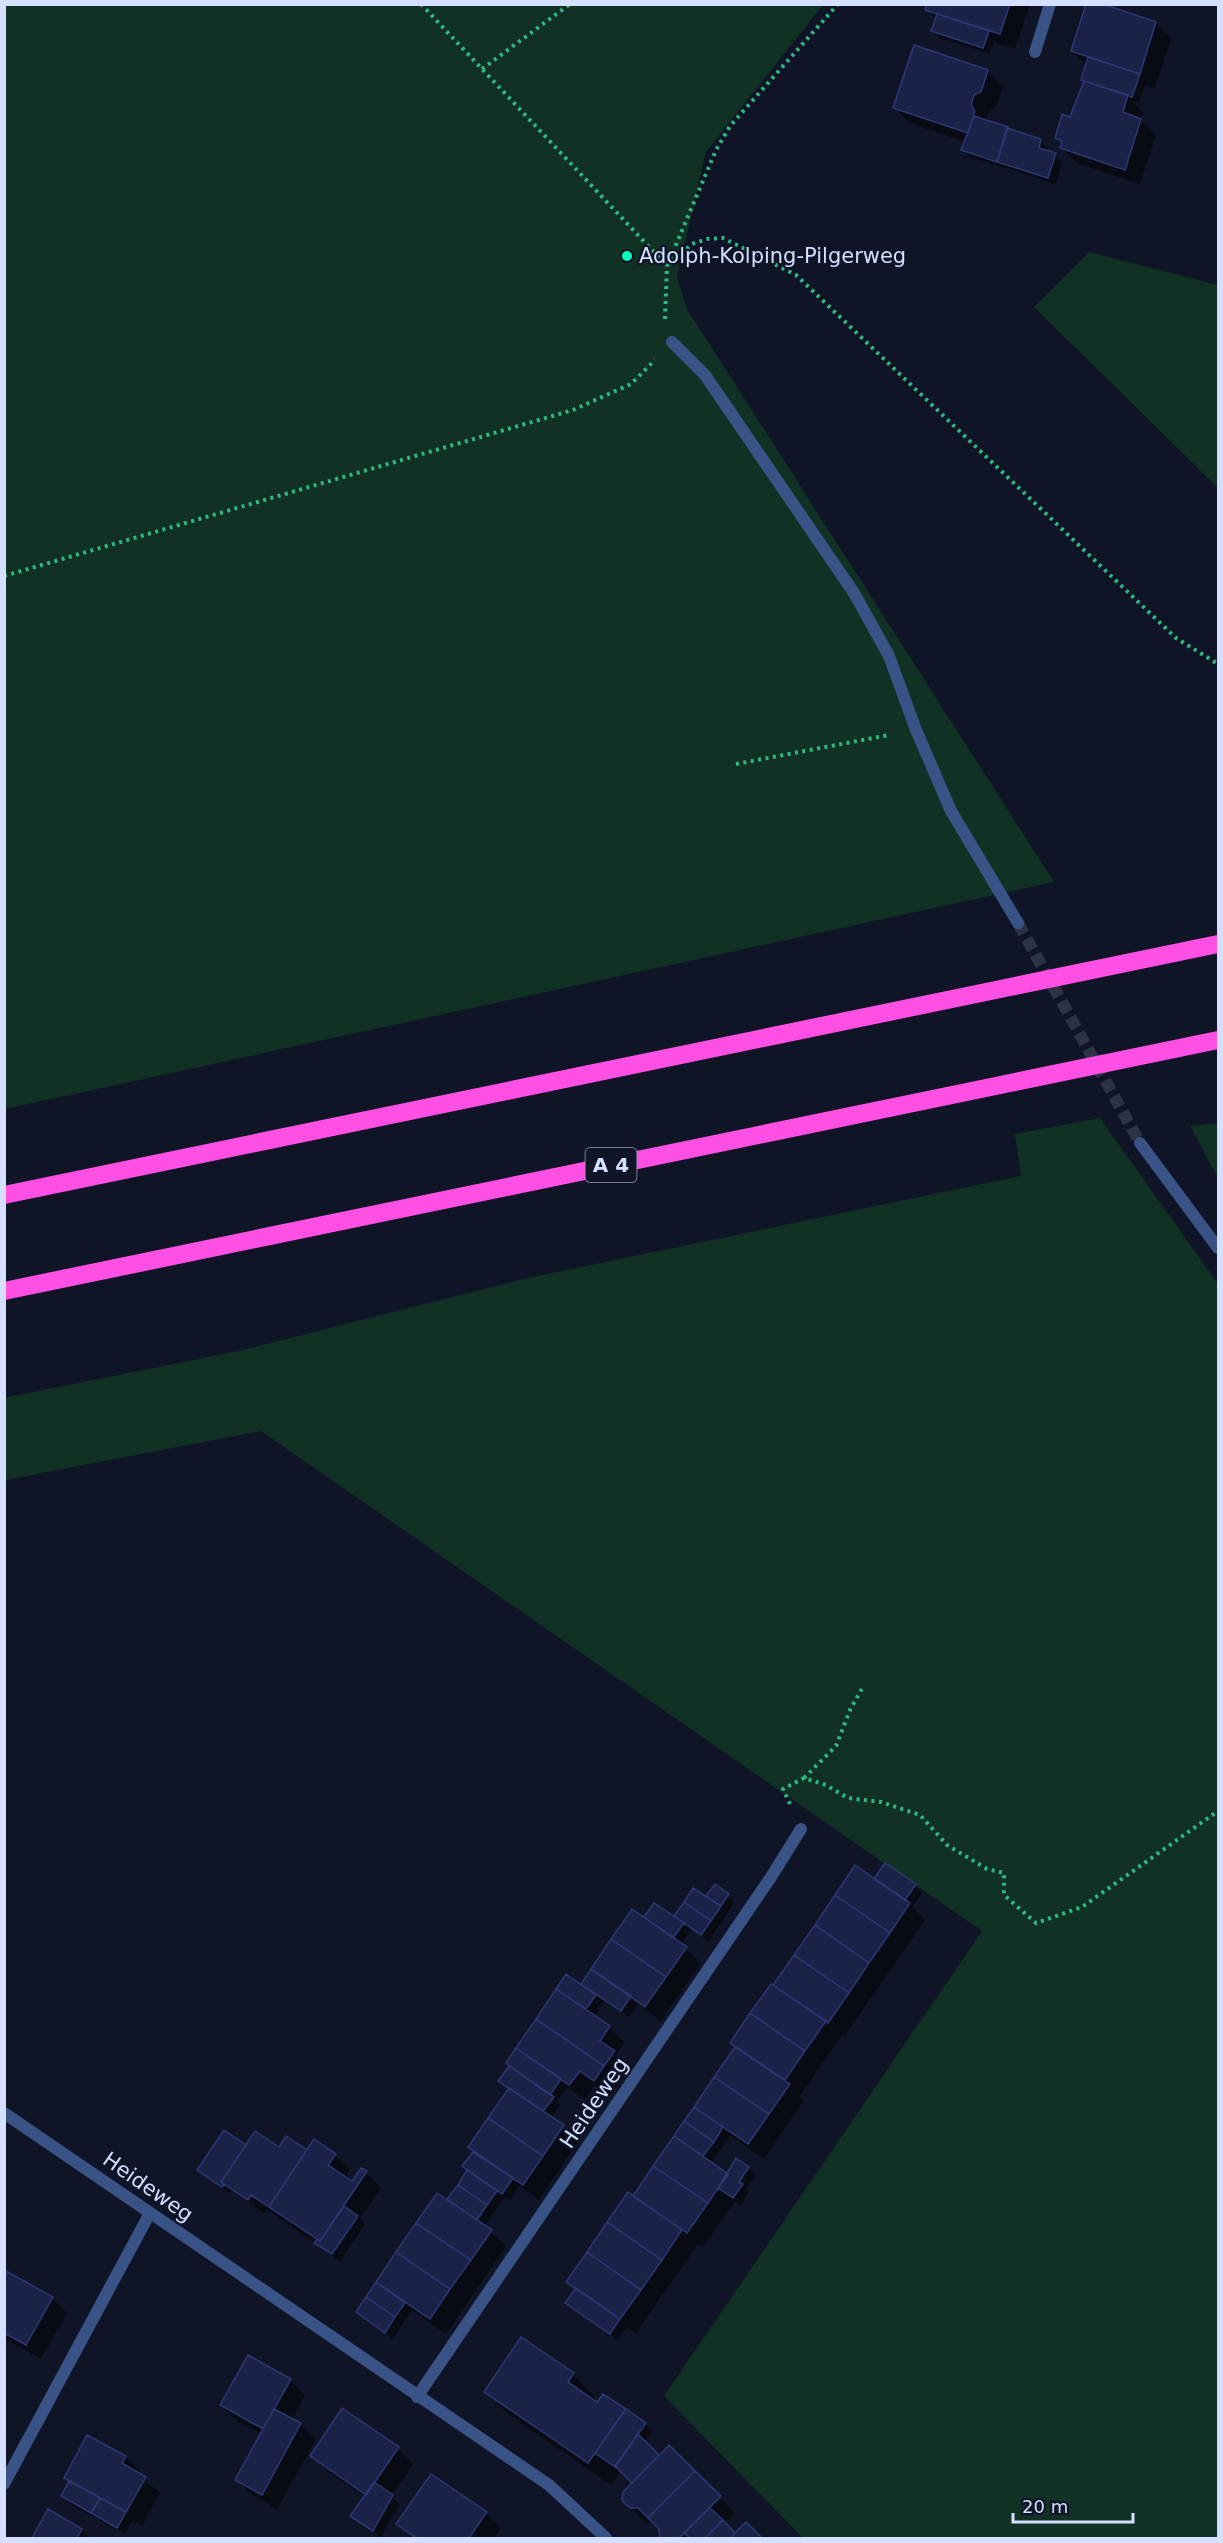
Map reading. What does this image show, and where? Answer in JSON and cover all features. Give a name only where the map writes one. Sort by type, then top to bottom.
[{"type":"highway","points":[[4,1195],[1218,945]]},
{"type":"highway","name":"A 4","points":[[4,1291],[1218,1040]]},
{"type":"street","points":[[1035,52],[1050,4]]},
{"type":"street","points":[[672,342],[705,375],[854,593],[889,656],[916,730],[951,811],[1018,922]]},
{"type":"street","points":[[1140,1143],[1218,1248]]},
{"type":"street","name":"Heideweg","points":[[417,2397],[771,1877],[801,1829]]},
{"type":"street","name":"Heideweg","points":[[4,2113],[549,2485],[606,2538]]},
{"type":"street","points":[[4,2484],[150,2212]]},
{"type":"path","points":[[421,4],[667,266]]},
{"type":"path","points":[[482,69],[570,4]]},
{"type":"path","points":[[4,576],[573,410],[631,384],[672,342],[664,313],[667,266],[716,150],[730,126],[838,4]]},
{"type":"path","points":[[667,266],[692,244],[707,238],[723,238],[796,275],[1176,638],[1218,664]]},
{"type":"path","points":[[736,764],[916,730]]},
{"type":"path","points":[[801,1829],[783,1789],[804,1778],[836,1746],[850,1710],[864,1685]]},
{"type":"path","points":[[804,1778],[826,1785],[848,1798],[881,1802],[920,1815],[947,1845],[987,1869],[1004,1873],[1004,1895],[1036,1923],[1082,1907],[1218,1811]]},
{"type":"green space","points":[[4,5],[823,5],[706,152],[677,277],[687,309],[1054,882],[5,1109]]},
{"type":"green space","points":[[1089,252],[1218,285],[1218,488],[1034,307]]},
{"type":"green space","points":[[1100,1118],[1218,1284],[1218,2538],[803,2538],[664,2396],[982,1931],[261,1431],[5,1480],[4,1398],[238,1351],[528,1278],[1021,1176],[1015,1134]]},
{"type":"green space","points":[[1218,1123],[1218,1178],[1190,1126]]},
{"type":"building","points":[[927,4],[1010,4],[1000,34],[925,10]]},
{"type":"building","points":[[1086,4],[1103,4],[1156,22],[1140,74],[1071,51]]},
{"type":"building","points":[[937,14],[989,31],[983,48],[931,31]]},
{"type":"building","points":[[914,45],[988,70],[981,92],[974,95],[971,104],[975,111],[968,133],[893,108]]},
{"type":"building","points":[[1088,57],[1140,74],[1132,97],[1081,80]]},
{"type":"building","points":[[1084,81],[1128,95],[1123,112],[1141,119],[1125,170],[1060,148],[1062,141],[1055,138],[1062,114],[1070,117]]},
{"type":"building","points":[[974,116],[1008,127],[997,162],[961,150]]},
{"type":"building","points":[[1007,128],[1041,139],[1039,148],[1056,153],[1048,178],[997,162]]},
{"type":"building","points":[[885,1863],[916,1884],[905,1900],[874,1879]]},
{"type":"building","points":[[855,1865],[910,1903],[890,1933],[835,1895]]},
{"type":"building","points":[[715,1884],[729,1894],[721,1906],[706,1896]]},
{"type":"building","points":[[693,1888],[721,1906],[711,1921],[684,1902]]},
{"type":"building","points":[[835,1895],[890,1933],[869,1963],[815,1925]]},
{"type":"building","points":[[684,1902],[711,1921],[701,1935],[674,1916]]},
{"type":"building","points":[[654,1903],[684,1923],[673,1938],[644,1917]]},
{"type":"building","points":[[632,1909],[687,1947],[666,1977],[611,1939]]},
{"type":"building","points":[[815,1925],[869,1963],[849,1993],[794,1955]]},
{"type":"building","points":[[611,1939],[666,1977],[645,2007],[591,1969]]},
{"type":"building","points":[[794,1955],[849,1993],[828,2023],[773,1985]]},
{"type":"building","points":[[591,1969],[631,1996],[621,2011],[581,1984]]},
{"type":"building","points":[[566,1974],[596,1995],[586,2009],[556,1989]]},
{"type":"building","points":[[771,1984],[826,2021],[805,2051],[750,2013]]},
{"type":"building","points":[[556,1989],[610,2026],[600,2041],[615,2051],[604,2066],[536,2019]]},
{"type":"building","points":[[750,2013],[805,2051],[785,2080],[730,2043]]},
{"type":"building","points":[[536,2019],[604,2066],[594,2081],[580,2071],[569,2085],[516,2048]]},
{"type":"building","points":[[735,2047],[790,2084],[769,2114],[714,2077]]},
{"type":"building","points":[[516,2048],[561,2079],[550,2095],[506,2063]]},
{"type":"building","points":[[509,2066],[554,2097],[543,2111],[498,2081]]},
{"type":"building","points":[[714,2077],[769,2114],[748,2144],[694,2107]]},
{"type":"building","points":[[509,2088],[564,2125],[543,2156],[488,2118]]},
{"type":"building","points":[[694,2107],[723,2127],[714,2142],[684,2121]]},
{"type":"building","points":[[488,2118],[543,2156],[523,2185],[468,2147]]},
{"type":"building","points":[[684,2121],[714,2142],[703,2156],[674,2136]]},
{"type":"building","points":[[224,2130],[246,2145],[221,2182],[224,2184],[222,2187],[197,2170]]},
{"type":"building","points":[[255,2131],[279,2147],[286,2136],[307,2150],[269,2207],[251,2195],[248,2200],[221,2182]]},
{"type":"building","points":[[674,2136],[728,2174],[708,2203],[653,2166]]},
{"type":"building","points":[[314,2139],[336,2154],[328,2165],[352,2181],[361,2168],[367,2171],[320,2241],[269,2207]]},
{"type":"building","points":[[473,2152],[513,2178],[502,2194],[462,2166]]},
{"type":"building","points":[[736,2158],[749,2167],[739,2182],[743,2184],[733,2198],[718,2188]]},
{"type":"building","points":[[653,2166],[708,2203],[687,2233],[633,2196]]},
{"type":"building","points":[[467,2170],[497,2191],[487,2205],[458,2185]]},
{"type":"building","points":[[458,2185],[487,2205],[477,2220],[447,2199]]},
{"type":"building","points":[[628,2192],[682,2230],[662,2260],[607,2222]]},
{"type":"building","points":[[437,2193],[492,2230],[471,2260],[416,2223]]},
{"type":"building","points":[[344,2206],[358,2216],[332,2254],[314,2243],[317,2239],[320,2241]]},
{"type":"building","points":[[607,2222],[662,2260],[641,2290],[587,2252]]},
{"type":"building","points":[[416,2223],[471,2260],[450,2289],[396,2252]]},
{"type":"building","points":[[396,2252],[450,2289],[430,2319],[376,2282]]},
{"type":"building","points":[[587,2252],[641,2290],[620,2319],[566,2282]]},
{"type":"building","points":[[4,2270],[53,2297],[26,2345],[4,2333]]},
{"type":"building","points":[[376,2282],[405,2303],[395,2317],[366,2297]]},
{"type":"building","points":[[576,2288],[620,2319],[610,2334],[565,2303]]},
{"type":"building","points":[[366,2297],[395,2317],[385,2333],[356,2312]]},
{"type":"building","points":[[521,2337],[574,2373],[568,2382],[597,2402],[603,2394],[626,2409],[588,2463],[484,2392]]},
{"type":"building","points":[[248,2355],[291,2379],[263,2429],[220,2405]]},
{"type":"building","points":[[342,2408],[399,2447],[366,2495],[310,2456]]},
{"type":"building","points":[[274,2409],[301,2423],[262,2495],[235,2480]]},
{"type":"building","points":[[626,2409],[646,2423],[615,2467],[595,2453]]},
{"type":"building","points":[[638,2434],[659,2455],[632,2483],[615,2466]]},
{"type":"building","points":[[87,2435],[126,2456],[122,2463],[146,2477],[126,2512],[64,2478]]},
{"type":"building","points":[[669,2445],[695,2471],[648,2518],[638,2508],[630,2508],[622,2501],[623,2492]]},
{"type":"building","points":[[695,2471],[721,2496],[679,2538],[660,2538],[659,2529],[648,2518]]},
{"type":"building","points":[[431,2474],[487,2512],[469,2538],[416,2538],[396,2524]]},
{"type":"building","points":[[69,2481],[100,2498],[91,2513],[61,2496]]},
{"type":"building","points":[[374,2482],[393,2495],[373,2531],[350,2516]]},
{"type":"building","points":[[100,2498],[126,2512],[117,2528],[91,2513]]},
{"type":"building","points":[[710,2508],[723,2520],[705,2538],[690,2538],[684,2533]]},
{"type":"building","points":[[48,2509],[82,2529],[77,2538],[32,2538]]},
{"type":"building","points":[[723,2520],[735,2533],[730,2538],[705,2538]]},
{"type":"building","points":[[746,2522],[762,2538],[730,2538]]},
{"type":"tunnel","points":[[1018,923],[1140,1143]]},
{"type":"place","name":"Adolph-Kolping-Pilgerweg","points":[[627,256]]}]
